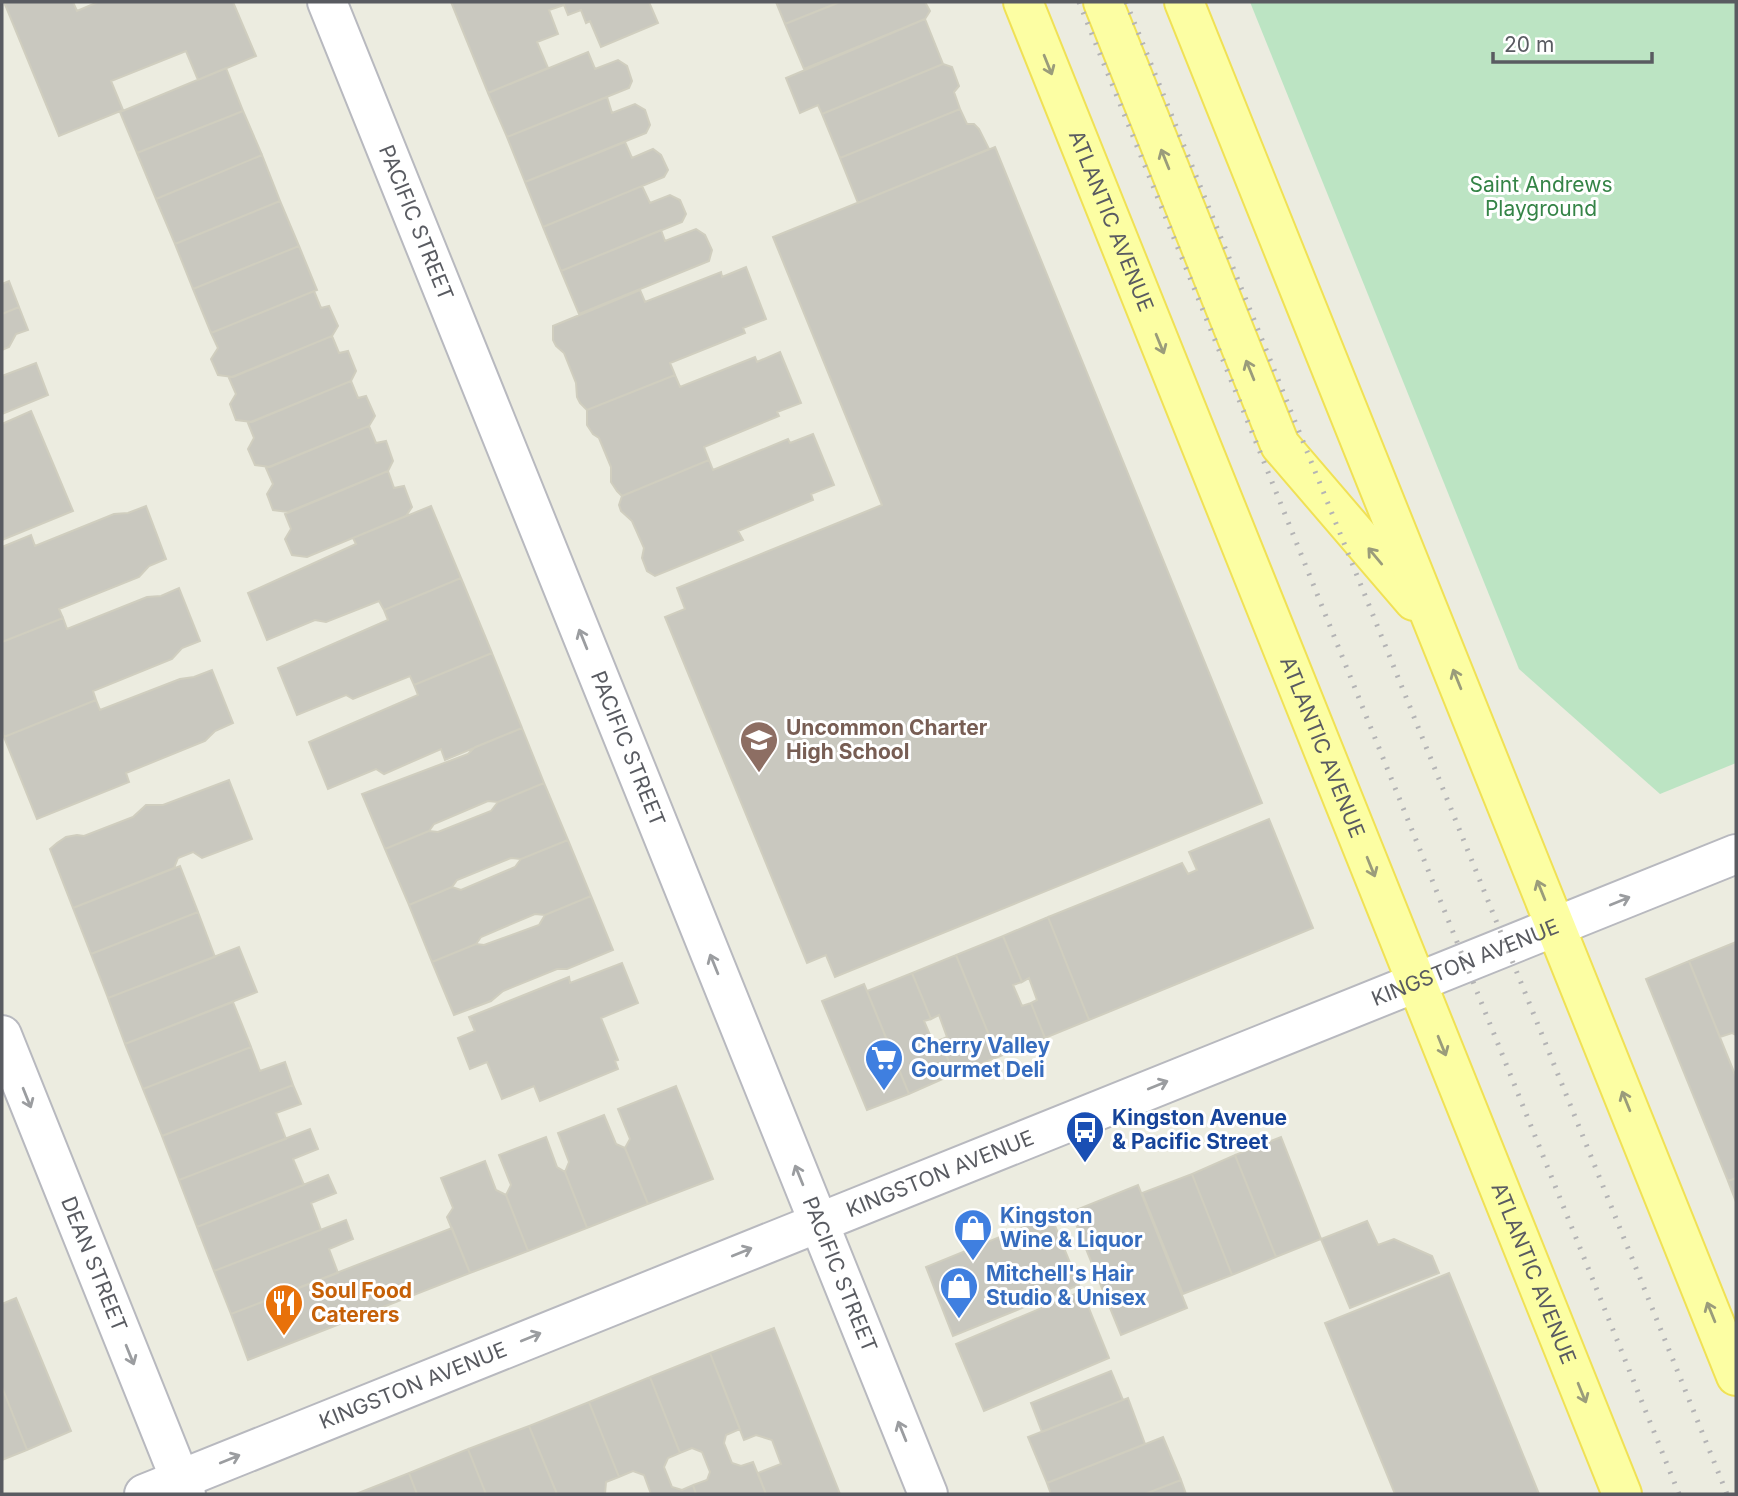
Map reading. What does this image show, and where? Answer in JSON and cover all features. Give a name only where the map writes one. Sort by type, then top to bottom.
[{"type":"main road","name":"ATLANTIC AVENUE","points":[[1023,2],[1622,1494]]},
{"type":"main road","points":[[1102,2],[1280,445],[1436,627]]},
{"type":"main road","points":[[1184,2],[1736,1376]]},
{"type":"street","name":"PACIFIC STREET","points":[[327,2],[928,1494]]},
{"type":"street","name":"KINGSTON AVENUE","points":[[144,1494],[183,1487],[818,1222],[1736,854]]},
{"type":"street","name":"DEAN STREET","points":[[2,1035],[183,1487]]},
{"type":"green space","name":"Saint Andrews Playground","points":[[1250,2],[1736,2],[1736,763],[1660,794],[1519,669]]},
{"type":"building","points":[[4,2],[73,2],[77,11],[98,2],[233,2],[256,56],[198,80],[186,51],[111,81],[123,110],[59,136]]},
{"type":"building","points":[[451,2],[649,2],[658,23],[601,47],[590,21],[586,23],[581,10],[568,15],[564,5],[549,10],[558,34],[537,42],[548,68],[488,93]]},
{"type":"building","points":[[776,2],[840,2],[785,24]]},
{"type":"building","points":[[840,2],[925,2],[930,11],[925,19],[804,69],[785,24]]},
{"type":"building","points":[[925,19],[943,64],[822,114],[818,105],[800,113],[786,78]]},
{"type":"building","points":[[588,52],[595,69],[618,60],[627,66],[632,81],[629,88],[507,137],[488,93]]},
{"type":"building","points":[[943,64],[952,67],[959,86],[954,92],[960,109],[840,158],[822,114]]},
{"type":"building","points":[[226,68],[243,111],[137,153],[120,112]]},
{"type":"building","points":[[607,97],[612,113],[635,104],[645,110],[650,125],[646,133],[525,182],[507,137]]},
{"type":"building","points":[[960,109],[967,124],[974,124],[979,129],[989,149],[858,203],[840,158]]},
{"type":"building","points":[[243,111],[262,155],[156,199],[137,153]]},
{"type":"building","points":[[625,142],[632,158],[653,149],[661,155],[668,170],[664,177],[543,227],[525,182]]},
{"type":"building","points":[[995,147],[1262,803],[835,977],[826,955],[807,963],[665,617],[685,609],[677,588],[882,505],[773,237]]},
{"type":"building","points":[[262,155],[280,201],[175,244],[156,199]]},
{"type":"building","points":[[642,186],[650,203],[670,195],[680,200],[686,214],[682,222],[561,271],[543,227]]},
{"type":"building","points":[[280,201],[299,246],[193,289],[175,244]]},
{"type":"building","points":[[696,229],[705,235],[712,250],[709,261],[579,314],[561,271],[661,230],[665,241]]},
{"type":"building","points":[[299,246],[317,290],[211,333],[193,289]]},
{"type":"building","points":[[746,267],[766,319],[743,328],[745,333],[670,363],[675,375],[587,410],[580,403],[576,383],[564,353],[553,340],[553,326],[640,290],[645,302],[721,272],[722,277]]},
{"type":"building","points":[[9,281],[19,307],[2,314],[2,284]]},
{"type":"building","points":[[314,291],[321,308],[329,306],[338,326],[332,336],[233,377],[218,375],[211,359],[218,348],[211,333]]},
{"type":"building","points":[[19,307],[28,330],[16,334],[9,347],[2,350],[2,314]]},
{"type":"building","points":[[332,336],[339,353],[348,351],[356,371],[351,381],[252,422],[236,420],[230,404],[236,394],[229,378]]},
{"type":"building","points":[[780,352],[801,403],[777,412],[779,416],[704,447],[709,460],[622,496],[617,491],[611,482],[611,467],[599,438],[587,425],[587,410],[675,375],[680,387],[755,357],[757,362]]},
{"type":"building","points":[[36,363],[48,395],[2,414],[2,376]]},
{"type":"building","points":[[351,381],[358,398],[366,396],[375,416],[369,426],[270,467],[255,465],[248,449],[254,438],[248,423]]},
{"type":"building","points":[[31,411],[73,511],[2,540],[2,424]]},
{"type":"building","points":[[369,426],[376,443],[386,441],[393,461],[388,471],[288,512],[273,510],[267,494],[273,484],[266,468]]},
{"type":"building","points":[[813,434],[834,485],[811,494],[813,500],[738,531],[743,540],[655,576],[647,571],[642,558],[644,548],[632,521],[621,511],[619,505],[622,496],[709,460],[713,470],[788,439],[790,443]]},
{"type":"building","points":[[388,471],[394,488],[404,486],[412,507],[406,516],[307,557],[292,555],[285,539],[291,529],[285,514]]},
{"type":"building","points":[[146,506],[166,559],[149,566],[139,577],[59,609],[63,618],[2,642],[2,547],[31,535],[35,546],[114,514],[128,513]]},
{"type":"building","points":[[431,506],[461,578],[384,610],[379,601],[326,622],[315,620],[267,640],[248,593],[356,544],[353,538]]},
{"type":"building","points":[[461,578],[492,653],[414,685],[410,676],[353,699],[346,695],[297,715],[278,668],[388,620],[384,610]]},
{"type":"building","points":[[179,588],[200,641],[182,648],[172,659],[93,691],[96,700],[4,737],[2,642],[63,618],[67,629],[147,597],[161,596]]},
{"type":"building","points":[[492,653],[522,728],[445,760],[441,749],[384,774],[376,769],[328,789],[309,742],[418,695],[414,685]]},
{"type":"building","points":[[212,670],[233,723],[215,731],[205,741],[126,773],[129,782],[37,819],[4,737],[96,700],[100,710],[180,679]]},
{"type":"building","points":[[522,728],[544,783],[498,802],[488,801],[434,824],[429,831],[385,849],[362,794],[468,754],[475,747]]},
{"type":"building","points":[[229,780],[252,839],[202,858],[193,852],[178,858],[174,868],[73,908],[50,849],[57,843],[66,837],[84,836],[133,817],[146,805],[163,805]]},
{"type":"building","points":[[544,783],[568,840],[521,859],[511,858],[457,880],[452,887],[409,905],[385,849],[491,811],[498,802]]},
{"type":"building","points":[[1269,819],[1313,928],[1089,1020],[1048,917],[1182,863],[1188,874],[1197,870],[1189,852]]},
{"type":"building","points":[[568,840],[591,896],[545,915],[535,914],[481,937],[476,944],[432,962],[409,905],[452,887],[461,890],[515,867],[521,859]]},
{"type":"building","points":[[180,866],[198,912],[91,954],[73,908]]},
{"type":"building","points":[[591,896],[613,950],[503,991],[491,1001],[454,1015],[432,962],[476,944],[484,945],[539,925],[545,915]]},
{"type":"building","points":[[198,912],[215,957],[108,998],[91,954]]},
{"type":"building","points":[[1048,917],[1089,1020],[1045,1038],[1031,1003],[1037,1000],[1029,978],[1022,982],[1003,936]]},
{"type":"building","points":[[1003,936],[1022,982],[1013,985],[1022,1006],[1031,1003],[1045,1038],[998,1057],[956,955]]},
{"type":"building","points":[[1736,942],[1736,1035],[1732,1033],[1720,1037],[1689,961]]},
{"type":"building","points":[[239,947],[257,992],[125,1044],[108,998]]},
{"type":"building","points":[[956,955],[998,1057],[954,1074],[940,1040],[947,1037],[939,1015],[931,1019],[912,973]]},
{"type":"building","points":[[1689,961],[1736,1077],[1736,1178],[1728,1181],[1646,979]]},
{"type":"building","points":[[622,963],[638,1003],[601,1018],[618,1060],[615,1061],[618,1069],[540,1101],[534,1086],[502,1099],[487,1062],[470,1069],[458,1038],[475,1031],[469,1017],[569,977],[570,983]]},
{"type":"building","points":[[912,973],[931,1019],[924,1021],[933,1042],[940,1040],[954,1074],[909,1094],[867,991]]},
{"type":"building","points":[[864,984],[909,1094],[867,1110],[822,1001]]},
{"type":"building","points":[[233,1002],[251,1047],[143,1089],[125,1044]]},
{"type":"building","points":[[251,1047],[260,1071],[285,1062],[293,1085],[162,1136],[143,1089]]},
{"type":"building","points":[[293,1085],[301,1104],[276,1113],[286,1139],[179,1180],[162,1136]]},
{"type":"building","points":[[676,1086],[713,1179],[648,1204],[625,1148],[630,1139],[618,1109]]},
{"type":"building","points":[[604,1115],[616,1144],[625,1148],[648,1204],[587,1228],[565,1172],[569,1162],[558,1133]]},
{"type":"building","points":[[310,1129],[318,1149],[293,1159],[304,1185],[197,1227],[179,1180]]},
{"type":"building","points":[[546,1137],[557,1167],[565,1172],[587,1228],[528,1251],[506,1195],[511,1185],[499,1155]]},
{"type":"building","points":[[1281,1137],[1321,1239],[1276,1257],[1235,1155]]},
{"type":"building","points":[[1235,1155],[1276,1257],[1232,1275],[1192,1174]]},
{"type":"building","points":[[485,1161],[496,1190],[506,1195],[528,1251],[470,1273],[447,1217],[453,1208],[441,1178]]},
{"type":"building","points":[[1192,1174],[1232,1275],[1183,1294],[1142,1193]]},
{"type":"building","points":[[328,1175],[336,1193],[311,1203],[321,1230],[214,1271],[197,1227]]},
{"type":"building","points":[[1736,1178],[1736,1202],[1728,1181]]},
{"type":"building","points":[[1138,1185],[1187,1308],[1121,1335],[1071,1212]]},
{"type":"building","points":[[1051,1216],[1079,1285],[953,1336],[926,1267]]},
{"type":"building","points":[[346,1220],[353,1239],[329,1249],[338,1273],[231,1314],[214,1271]]},
{"type":"building","points":[[1367,1221],[1378,1245],[1394,1239],[1432,1256],[1439,1273],[1350,1308],[1321,1239]]},
{"type":"building","points":[[452,1228],[470,1273],[248,1360],[231,1314]]},
{"type":"building","points":[[1449,1273],[1539,1494],[1395,1494],[1325,1323]]},
{"type":"building","points":[[1082,1291],[1109,1358],[984,1411],[956,1344]]},
{"type":"building","points":[[16,1298],[71,1431],[27,1450],[2,1387],[2,1304]]},
{"type":"building","points":[[774,1328],[840,1494],[766,1494],[758,1473],[781,1464],[772,1440],[756,1435],[744,1440],[710,1353]]},
{"type":"building","points":[[710,1353],[740,1429],[726,1435],[724,1443],[732,1463],[741,1466],[753,1462],[766,1494],[696,1494],[693,1485],[707,1480],[710,1472],[702,1452],[692,1448],[680,1453],[650,1377]]},
{"type":"building","points":[[1111,1371],[1123,1400],[1042,1432],[1031,1403]]},
{"type":"building","points":[[650,1377],[680,1453],[668,1458],[664,1467],[672,1487],[682,1490],[693,1485],[696,1494],[651,1494],[644,1475],[633,1471],[619,1477],[589,1402]]},
{"type":"building","points":[[2,1387],[27,1450],[2,1460]]},
{"type":"building","points":[[1128,1398],[1145,1444],[1047,1483],[1028,1437]]},
{"type":"building","points":[[589,1402],[619,1477],[606,1482],[605,1494],[557,1494],[529,1426]]},
{"type":"building","points":[[529,1426],[557,1494],[486,1494],[468,1449]]},
{"type":"building","points":[[1163,1437],[1181,1480],[1145,1494],[1051,1494],[1047,1483]]},
{"type":"building","points":[[468,1449],[486,1494],[417,1494],[409,1473]]},
{"type":"building","points":[[409,1473],[417,1494],[356,1494]]},
{"type":"building","points":[[1181,1480],[1186,1494],[1145,1494]]},
{"type":"railway","points":[[1079,2],[1679,1494]]},
{"type":"railway","points":[[1126,2],[1727,1494]]},
{"type":"place","name":"Uncommon Charter High School","points":[[759,774]]},
{"type":"place","name":"Cherry Valley Gourmet Deli","points":[[884,1092]]},
{"type":"place","name":"Kingston Avenue & Pacific Street","points":[[1085,1164]]},
{"type":"place","name":"Kingston Wine & Liquor","points":[[973,1262]]},
{"type":"place","name":"Mitchell's Hair Studio & Unisex","points":[[959,1320]]},
{"type":"place","name":"Soul Food Caterers","points":[[284,1337]]}]
